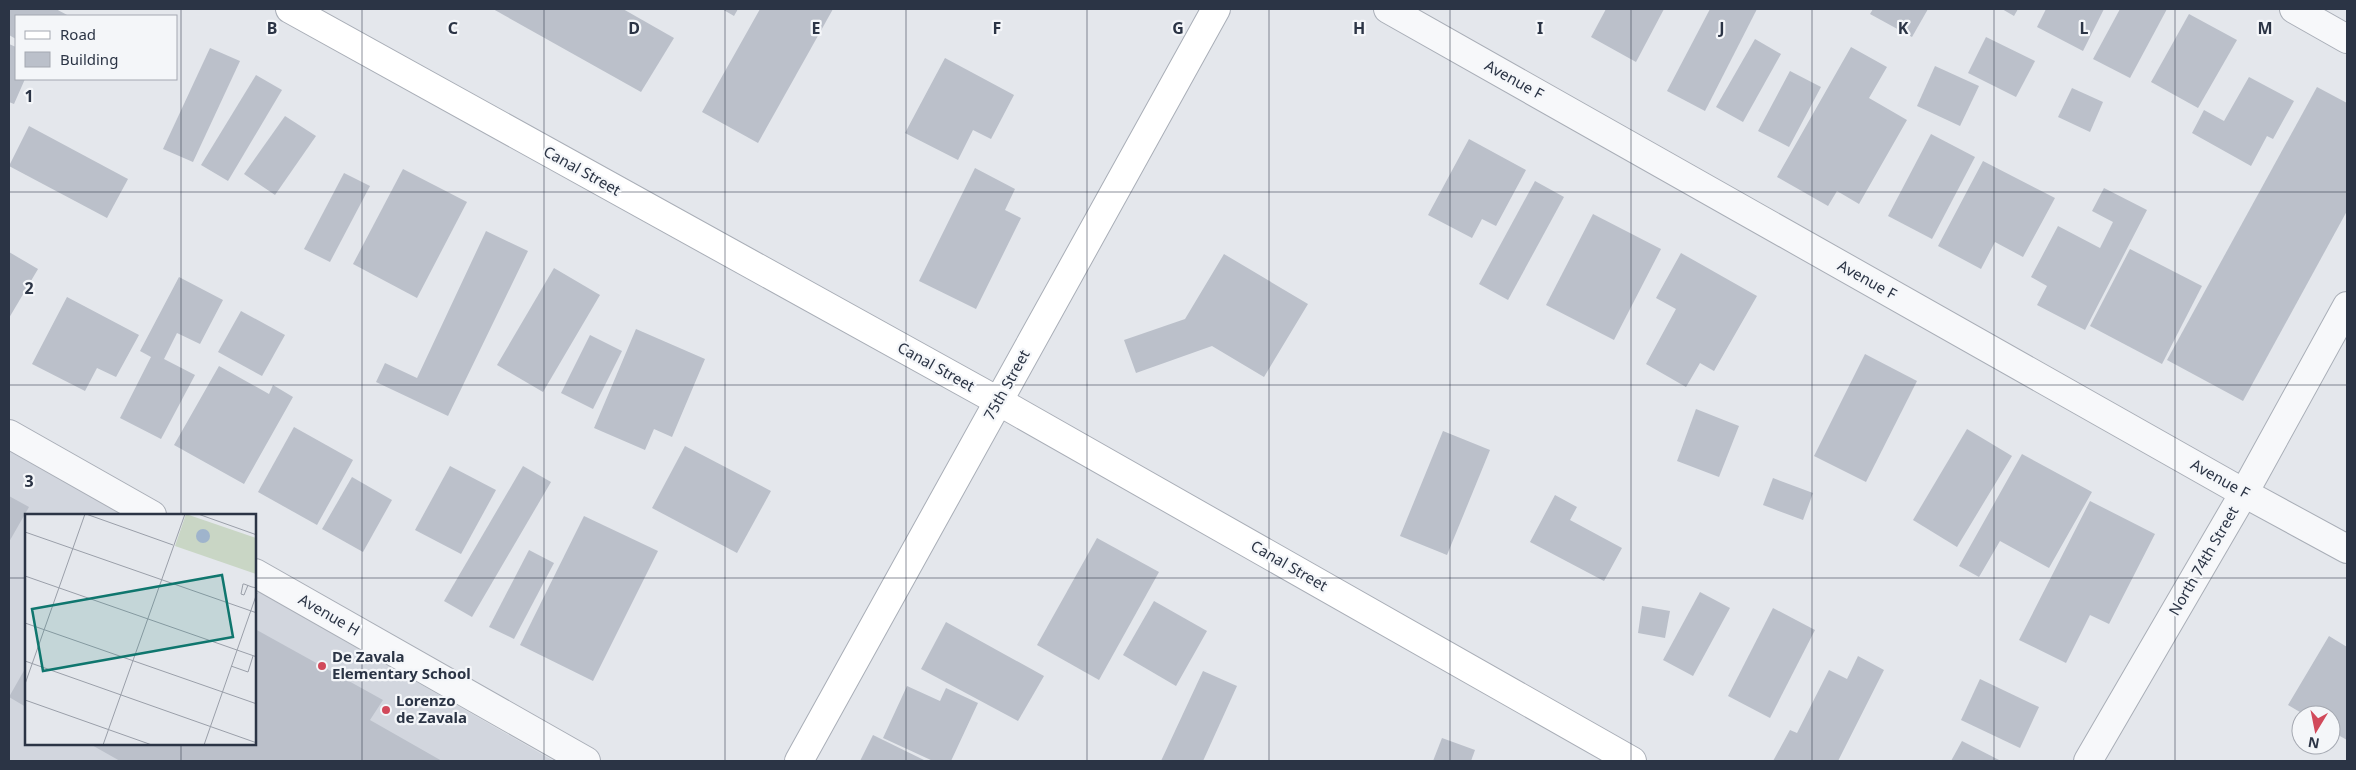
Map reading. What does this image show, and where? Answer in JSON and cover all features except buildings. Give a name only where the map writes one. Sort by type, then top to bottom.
[{"type":"street","name":"Canal Street","points":[[290,9],[998,401],[1632,761]]},
{"type":"street","name":"75th Street","points":[[799,761],[1216,9]]},
{"type":"street","name":"Avenue F","points":[[1388,9],[2244,493],[2347,549]]},
{"type":"street","points":[[2294,9],[2347,39]]},
{"type":"street","name":"North 74th Street","points":[[2088,761],[2244,493],[2347,306]]},
{"type":"street","points":[[9,434],[150,514]]},
{"type":"street","name":"Avenue H","points":[[256,574],[586,761]]},
{"type":"shaded area","name":"De Zavala Elementary School","points":[[9,447],[125,514],[25,514],[25,745],[256,745],[256,590],[554,761],[9,761]]},
{"type":"place","name":"De Zavala Elementary School","points":[[322,666]]},
{"type":"place","name":"Lorenzo de Zavala","points":[[386,710]]}]
